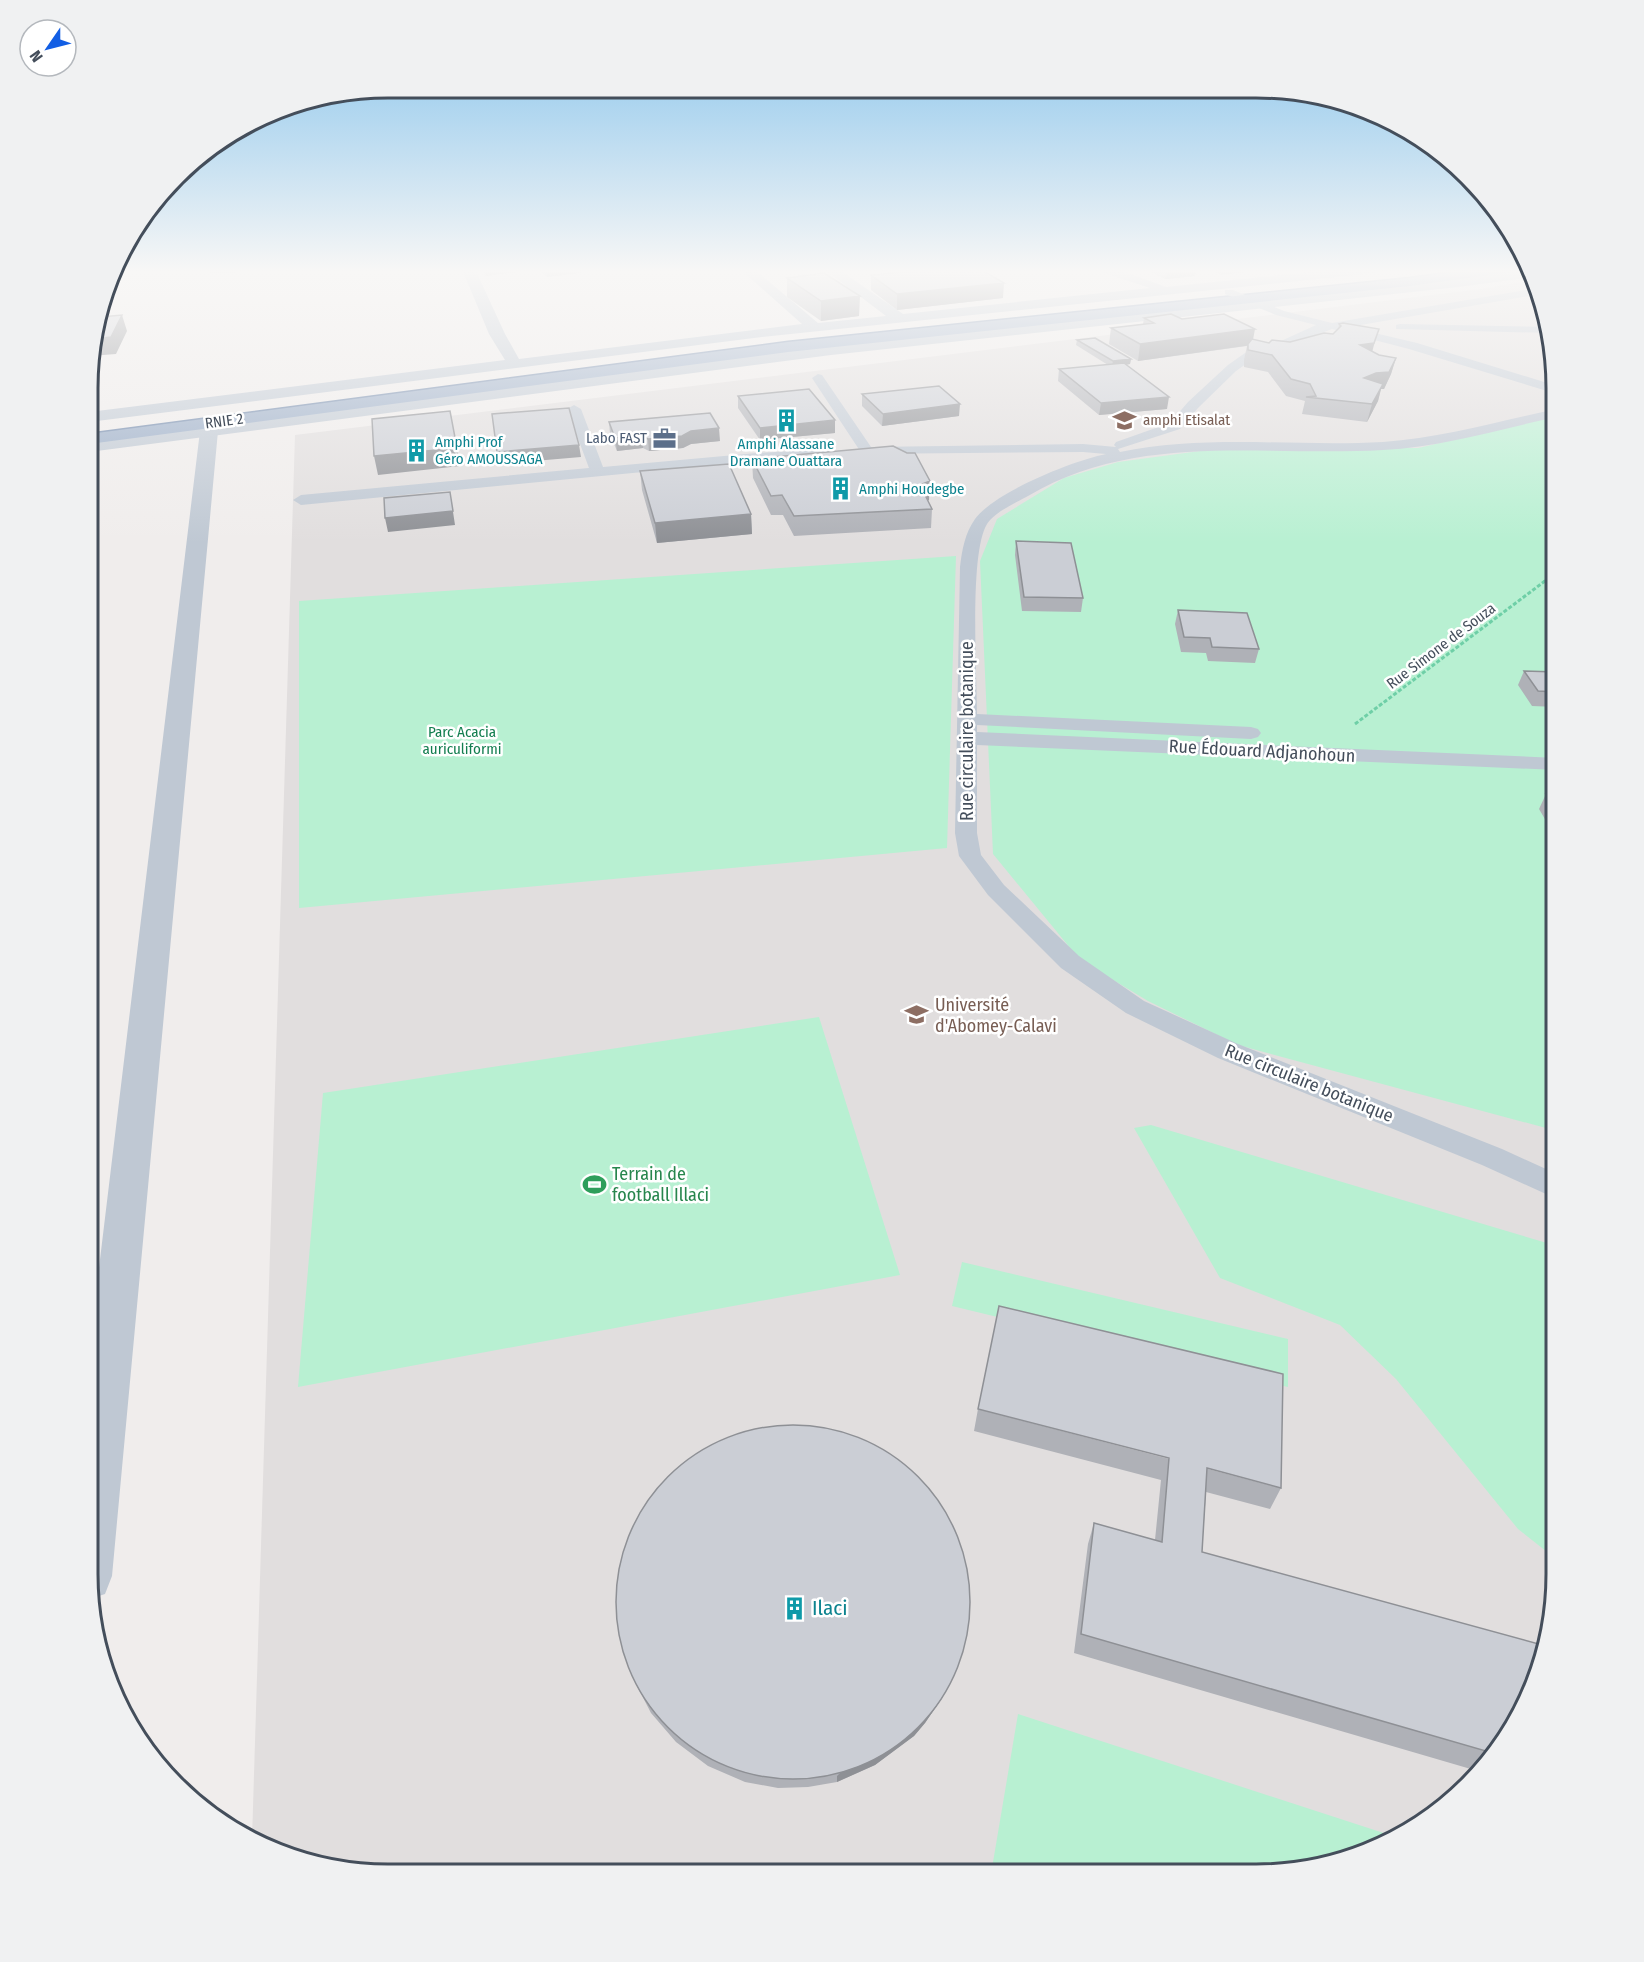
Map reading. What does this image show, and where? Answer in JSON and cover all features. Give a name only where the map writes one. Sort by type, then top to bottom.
[{"type":"highway","name":"RNIE 2","points":[[98,424],[605,361]]},
{"type":"highway","name":"RNIE 2","points":[[98,438],[688,361]]},
{"type":"street","points":[[98,416],[534,361]]},
{"type":"street","points":[[98,446],[742,361]]},
{"type":"street","points":[[98,1473],[209,431]]},
{"type":"lane","points":[[301,500],[757,457],[867,451],[1118,452],[1175,426],[1193,405],[1243,361]]},
{"type":"lane","points":[[1464,361],[1546,387]]},
{"type":"lane","points":[[819,378],[867,451]]},
{"type":"lane","points":[[574,409],[598,473]]},
{"type":"lane","name":"Rue circulaire botanique","points":[[1546,415],[1420,443],[1381,446],[1232,446],[1118,452],[1060,472],[1023,490],[981,521],[972,540],[968,567],[966,833],[970,856],[996,890],[1070,962],[1135,1007],[1228,1051],[1492,1157],[1546,1181]]},
{"type":"lane","name":"Rue Édouard Adjanohoun","points":[[967,728],[1337,738],[1546,748]]},
{"type":"lane","name":"Rue Édouard Adjanohoun","points":[[967,728],[1546,763]]},
{"type":"path","name":"Rue Simone de Souza","points":[[1337,738],[1546,580]]},
{"type":"shaded area","name":"Université d'Abomey-Calavi","points":[[900,361],[1545,361],[1546,1594],[1537,1650],[1517,1703],[1487,1751],[1448,1793],[1418,1816],[1385,1835],[1332,1855],[1276,1864],[368,1864],[312,1855],[252,1831],[295,435]]},
{"type":"green space","points":[[1546,419],[1546,1128],[1238,1045],[1148,1001],[1080,960],[993,854],[980,561],[997,519],[1064,478],[1118,462],[1230,447],[1418,448]]},
{"type":"green space","name":"Parc Acacia auriculiformi","points":[[956,556],[947,848],[299,908],[299,601]]},
{"type":"green space","name":"Terrain de football Illaci","points":[[819,1017],[900,1275],[298,1387],[323,1093]]},
{"type":"green space","points":[[1151,1125],[1546,1243],[1546,1551],[1518,1529],[1396,1379],[1340,1325],[1220,1278],[1134,1128]]},
{"type":"green space","points":[[962,1262],[1288,1339],[1288,1387],[952,1306]]},
{"type":"green space","points":[[1018,1714],[1387,1834],[1332,1855],[1276,1864],[993,1864]]},
{"type":"building","points":[[1276,361],[1395,361],[1389,372],[1376,373],[1364,378],[1383,384],[1372,404],[1306,397],[1316,396],[1310,384],[1291,379]]},
{"type":"building","points":[[1124,363],[1169,397],[1101,403],[1059,369]]},
{"type":"building","points":[[939,386],[960,404],[883,414],[862,394]]},
{"type":"building","points":[[809,389],[835,420],[760,428],[738,396]]},
{"type":"building","points":[[569,408],[579,445],[497,452],[492,414]]},
{"type":"building","points":[[450,411],[457,448],[374,456],[372,419]]},
{"type":"building","points":[[710,413],[719,428],[691,431],[682,436],[648,439],[642,436],[615,438],[609,422]]},
{"type":"building","name":"Amphi Houdegbe","points":[[893,446],[907,453],[915,453],[930,481],[920,485],[932,509],[794,516],[782,495],[771,496],[752,459]]},
{"type":"building","points":[[729,464],[751,514],[655,523],[640,471]]},
{"type":"building","points":[[450,492],[453,511],[385,518],[384,498]]},
{"type":"building","points":[[1016,541],[1071,543],[1083,598],[1024,597]]},
{"type":"building","points":[[1178,610],[1247,613],[1259,649],[1212,647],[1210,638],[1184,637]]},
{"type":"building","points":[[1524,671],[1546,672],[1546,691],[1538,691]]},
{"type":"building","points":[[999,1306],[1283,1374],[1281,1488],[1207,1468],[1202,1552],[1538,1644],[1524,1686],[1508,1720],[1487,1751],[1081,1634],[1094,1523],[1162,1542],[1169,1458],[978,1409]]},
{"type":"building","name":"Ilaci","points":[[793,1425],[828,1428],[861,1439],[891,1455],[918,1477],[940,1504],[956,1534],[967,1567],[970,1602],[967,1637],[956,1670],[940,1700],[918,1727],[891,1749],[861,1765],[828,1776],[793,1779],[758,1776],[725,1765],[695,1749],[668,1727],[646,1700],[630,1670],[619,1637],[616,1602],[619,1567],[630,1534],[646,1504],[668,1477],[695,1455],[725,1439],[758,1428]]},
{"type":"place","name":"Amphi Alassane Dramane Ouattara","points":[[786,420]]},
{"type":"place","name":"amphi Etisalat","points":[[1125,420]]},
{"type":"place","name":"Labo FAST","points":[[665,438]]},
{"type":"place","name":"Amphi Prof Géro AMOUSSAGA","points":[[417,451]]},
{"type":"place","name":"Amphi Houdegbe","points":[[841,489]]},
{"type":"place","name":"Université d'Abomey-Calavi","points":[[917,1015]]},
{"type":"place","name":"Terrain de football Illaci","points":[[594,1184]]},
{"type":"place","name":"Ilaci","points":[[794,1608]]}]
